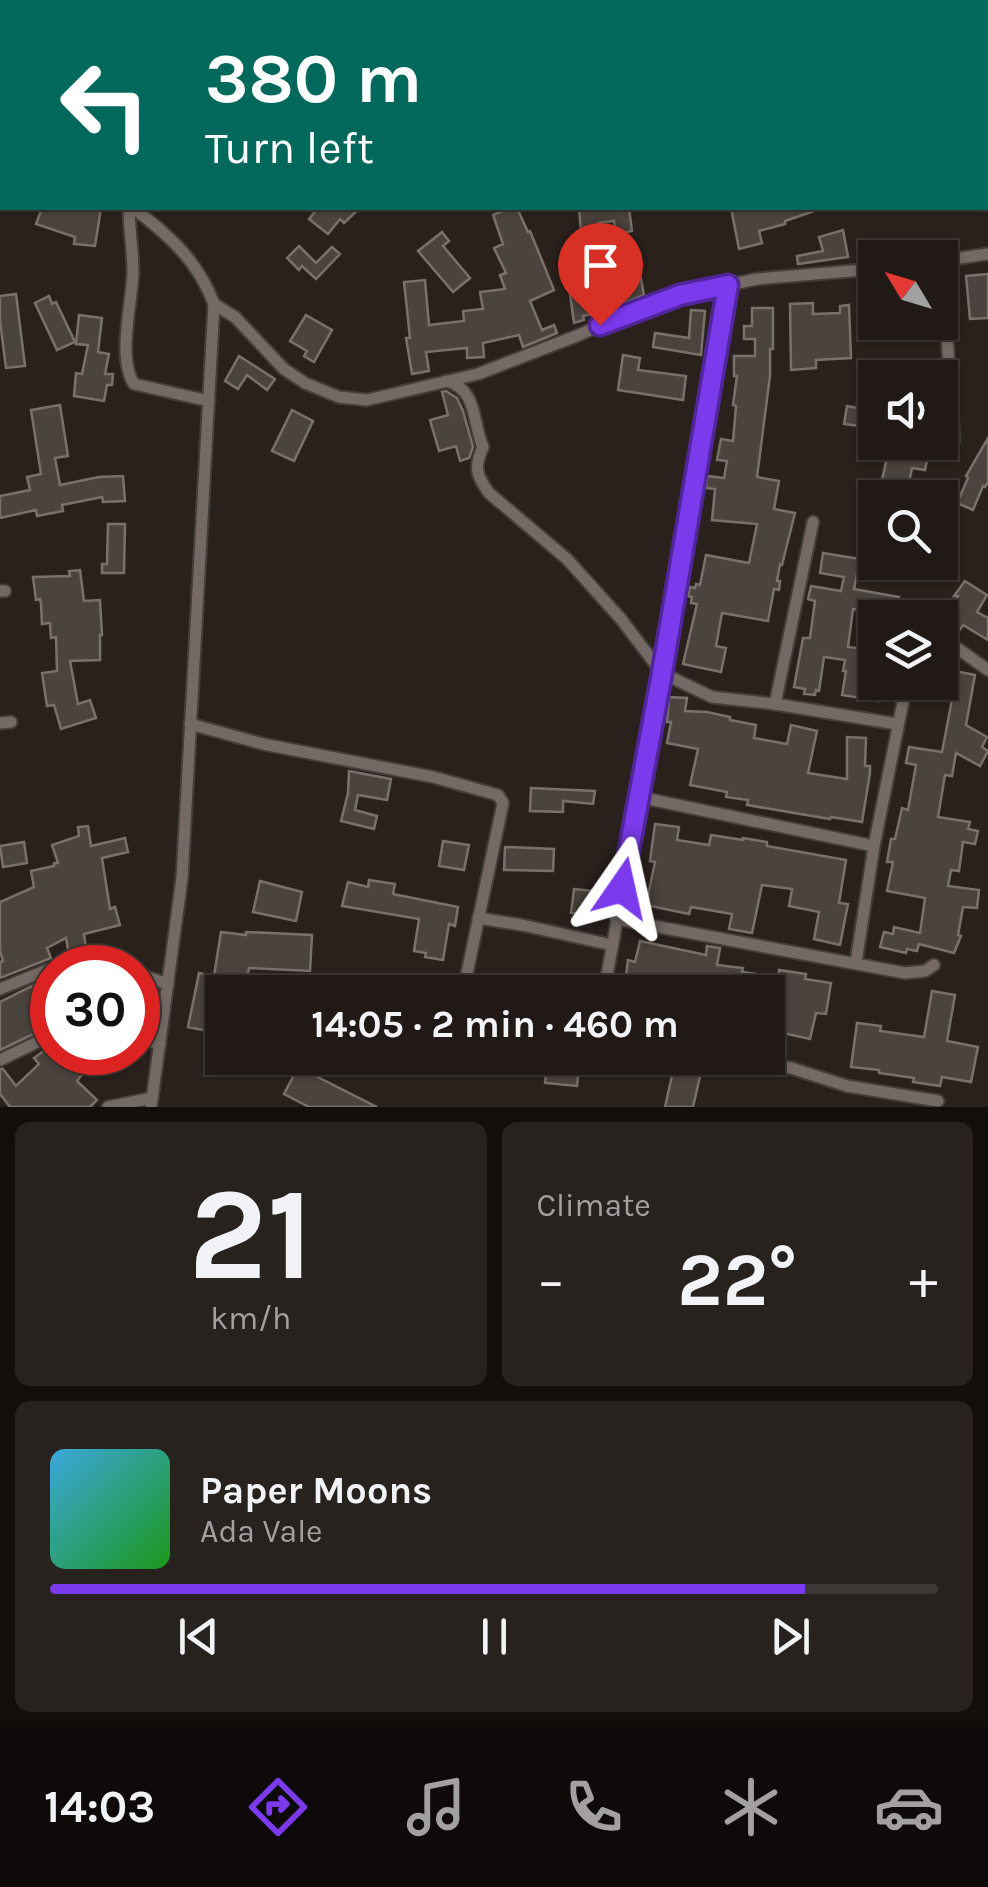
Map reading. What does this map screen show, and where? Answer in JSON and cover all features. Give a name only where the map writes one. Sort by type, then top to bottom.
[{"type":"street","points":[[131,210],[133,266],[126,350],[130,379],[134,384],[208,400]]},
{"type":"street","points":[[148,212],[185,251],[208,286],[214,304],[182,878],[160,1044]]},
{"type":"street","points":[[958,258],[988,254]]},
{"type":"street","points":[[214,304],[235,317],[284,369],[305,384],[339,398],[367,400],[478,374],[680,295],[757,279],[858,270]]},
{"type":"street","points":[[607,975],[728,285]]},
{"type":"street","points":[[214,331],[235,317]]},
{"type":"street","points":[[446,381],[458,384],[473,404],[483,447],[476,462],[480,480],[489,493],[567,559],[622,618],[662,673],[712,697],[898,724]]},
{"type":"street","points":[[775,704],[813,522]]},
{"type":"street","points":[[958,649],[988,670]]},
{"type":"street","points":[[856,962],[903,700]]},
{"type":"street","points":[[190,724],[263,744],[433,776],[498,795],[503,803],[466,975]]},
{"type":"street","points":[[638,797],[874,846]]},
{"type":"street","points":[[478,918],[612,945]]},
{"type":"street","points":[[616,919],[905,973],[925,971],[934,965]]},
{"type":"street","points":[[0,989],[30,977]]},
{"type":"street","points":[[160,981],[168,984]]},
{"type":"street","points":[[0,1060],[30,1045]]},
{"type":"street","points":[[785,1067],[848,1086],[938,1102]]},
{"type":"street","points":[[108,1107],[152,1102],[156,1075]]},
{"type":"building","points":[[41,210],[101,210],[95,246],[74,244],[75,237],[36,224]]},
{"type":"building","points":[[316,210],[358,210],[344,223],[340,219],[328,234],[309,219]]},
{"type":"building","points":[[518,210],[530,231],[554,290],[530,301],[542,330],[554,325],[557,333],[523,347],[519,335],[483,343],[484,357],[467,358],[467,348],[426,352],[429,371],[412,374],[404,282],[425,280],[429,325],[464,321],[463,311],[483,309],[480,292],[505,289],[500,275],[506,273],[494,248],[503,244],[493,215]]},
{"type":"building","points":[[579,210],[629,210],[632,231],[616,234],[614,221],[598,223],[600,245],[607,244],[608,252],[635,248],[644,295],[622,304],[619,283],[610,284],[593,245],[590,246],[588,230],[581,231]]},
{"type":"building","points":[[731,210],[817,210],[759,231],[762,243],[739,249]]},
{"type":"building","points":[[843,230],[848,257],[798,264],[797,256],[823,251],[819,237]]},
{"type":"building","points":[[442,232],[449,241],[443,246],[470,278],[453,292],[418,251]]},
{"type":"building","points":[[299,246],[316,263],[332,247],[340,254],[316,279],[287,258]]},
{"type":"building","points":[[589,249],[603,312],[583,316],[584,320],[574,323],[567,273],[579,271],[575,252]]},
{"type":"building","points":[[988,274],[988,318],[970,319],[966,276]]},
{"type":"building","points":[[16,294],[25,366],[6,368],[0,296]]},
{"type":"building","points":[[49,296],[52,304],[56,302],[75,342],[57,350],[35,303]]},
{"type":"building","points":[[813,303],[813,314],[840,313],[840,306],[849,305],[851,358],[816,360],[816,368],[791,370],[790,304]]},
{"type":"building","points":[[752,308],[773,308],[773,349],[757,477],[779,481],[774,509],[795,513],[780,564],[779,590],[774,589],[768,621],[722,613],[716,646],[726,648],[721,672],[683,664],[697,604],[691,603],[692,597],[688,596],[690,587],[700,585],[706,555],[749,563],[757,524],[712,520],[715,489],[706,488],[707,476],[724,478],[727,461],[717,460],[721,439],[733,441],[737,376],[734,356],[755,356],[755,339],[744,339],[744,326],[752,326]]},
{"type":"building","points":[[691,310],[705,311],[701,355],[653,347],[655,333],[689,338]]},
{"type":"building","points":[[79,315],[102,318],[98,352],[109,354],[105,374],[113,374],[104,401],[74,396],[76,373],[82,374],[88,345],[76,344]]},
{"type":"building","points":[[306,315],[332,330],[314,362],[304,356],[307,351],[290,341]]},
{"type":"building","points":[[623,355],[640,358],[638,370],[686,376],[683,400],[618,390]]},
{"type":"building","points":[[239,356],[275,379],[267,390],[247,375],[238,389],[225,381]]},
{"type":"building","points":[[858,375],[858,426],[844,424],[847,406],[857,408]]},
{"type":"building","points":[[442,392],[457,398],[473,447],[469,458],[460,461],[456,446],[439,451],[430,420],[448,415]]},
{"type":"building","points":[[60,405],[68,456],[55,458],[60,485],[123,476],[125,501],[103,502],[102,497],[62,505],[63,511],[37,516],[36,510],[0,518],[0,496],[30,490],[27,477],[41,474],[31,410]]},
{"type":"building","points":[[292,410],[313,421],[294,461],[272,451]]},
{"type":"building","points":[[988,438],[988,482],[973,510],[958,503],[966,476]]},
{"type":"building","points":[[886,460],[927,460],[925,470],[912,468],[910,480],[882,480]]},
{"type":"building","points":[[108,524],[125,524],[124,573],[102,573],[102,564],[107,564]]},
{"type":"building","points":[[823,553],[858,559],[854,589],[899,597],[858,600],[858,610],[853,609],[848,647],[858,648],[858,698],[842,695],[845,660],[824,657],[815,695],[794,687],[803,638],[810,638],[815,601],[808,599],[811,586],[841,591],[844,577],[820,573]]},
{"type":"building","points":[[80,570],[84,601],[100,600],[100,660],[70,661],[78,704],[90,700],[96,718],[61,729],[54,705],[47,706],[42,673],[57,671],[56,637],[51,638],[50,623],[42,624],[33,577],[70,576],[69,571]]},
{"type":"building","points":[[965,581],[987,595],[977,612],[988,618],[988,640],[963,625],[958,630],[958,596],[954,596]]},
{"type":"building","points":[[958,672],[975,675],[966,725],[987,737],[982,747],[988,751],[980,766],[956,753],[952,776],[945,775],[938,817],[970,822],[968,829],[978,831],[975,844],[963,842],[959,871],[951,870],[948,886],[979,890],[977,908],[963,907],[958,935],[961,936],[954,953],[919,944],[917,951],[907,949],[906,953],[880,947],[884,932],[893,934],[894,927],[920,933],[925,898],[887,891],[893,862],[887,862],[902,808],[908,810],[916,765],[906,763],[909,747],[942,752],[952,700],[958,700]]},
{"type":"building","points":[[669,697],[687,698],[685,711],[707,712],[756,725],[754,738],[787,744],[791,725],[817,731],[808,773],[847,779],[847,737],[866,738],[865,766],[870,766],[870,773],[862,822],[747,805],[748,800],[726,797],[727,792],[690,785],[698,749],[667,743],[671,722],[667,722]]},
{"type":"building","points":[[349,771],[391,779],[387,800],[358,795],[355,810],[377,816],[374,829],[341,821]]},
{"type":"building","points":[[531,788],[595,791],[593,804],[563,801],[563,812],[530,811]]},
{"type":"building","points":[[655,824],[679,827],[677,840],[709,845],[711,835],[743,838],[846,860],[839,903],[848,904],[840,945],[814,939],[819,912],[789,906],[792,889],[762,885],[752,933],[729,929],[732,914],[691,907],[689,914],[646,905],[655,862],[650,861]]},
{"type":"building","points":[[88,826],[91,846],[125,838],[128,852],[102,858],[110,909],[115,907],[120,925],[84,934],[86,945],[67,945],[66,938],[53,945],[30,945],[30,966],[0,978],[0,902],[34,887],[31,871],[58,863],[52,845],[79,836],[78,827]]},
{"type":"building","points":[[443,841],[469,845],[464,870],[439,866]]},
{"type":"building","points":[[24,842],[27,863],[3,867],[0,846]]},
{"type":"building","points":[[505,847],[554,849],[553,871],[504,870]]},
{"type":"building","points":[[369,880],[395,884],[393,894],[458,907],[455,926],[449,924],[443,960],[414,951],[419,919],[342,906],[348,882],[368,887]]},
{"type":"building","points":[[260,881],[302,892],[296,921],[253,912]]},
{"type":"building","points":[[574,889],[604,892],[601,916],[571,913]]},
{"type":"building","points":[[221,932],[312,935],[310,971],[249,968],[248,975],[214,975]]},
{"type":"building","points":[[640,941],[706,955],[707,946],[720,948],[717,965],[764,975],[626,975],[628,960],[635,962]]},
{"type":"building","points":[[779,970],[831,983],[826,1014],[816,1013],[810,1039],[785,1034],[785,975],[778,975]]},
{"type":"building","points":[[199,973],[209,975],[205,975],[205,1030],[188,1027]]},
{"type":"building","points":[[30,987],[30,1036],[0,1050],[0,1002]]},
{"type":"building","points":[[932,991],[955,995],[947,1041],[978,1047],[971,1082],[942,1077],[940,1086],[851,1067],[857,1023],[881,1026],[880,1031],[924,1037]]},
{"type":"building","points":[[0,1069],[16,1086],[30,1073],[82,1075],[77,1081],[97,1100],[90,1107],[10,1107],[0,1094]]},
{"type":"building","points":[[294,1075],[314,1075],[377,1107],[309,1107],[284,1094]]},
{"type":"building","points":[[546,1075],[578,1075],[577,1086],[545,1083]]},
{"type":"building","points":[[672,1075],[700,1075],[693,1107],[665,1107]]},
{"type":"route","points":[[600,325],[680,295],[728,285],[622,888]]}]
